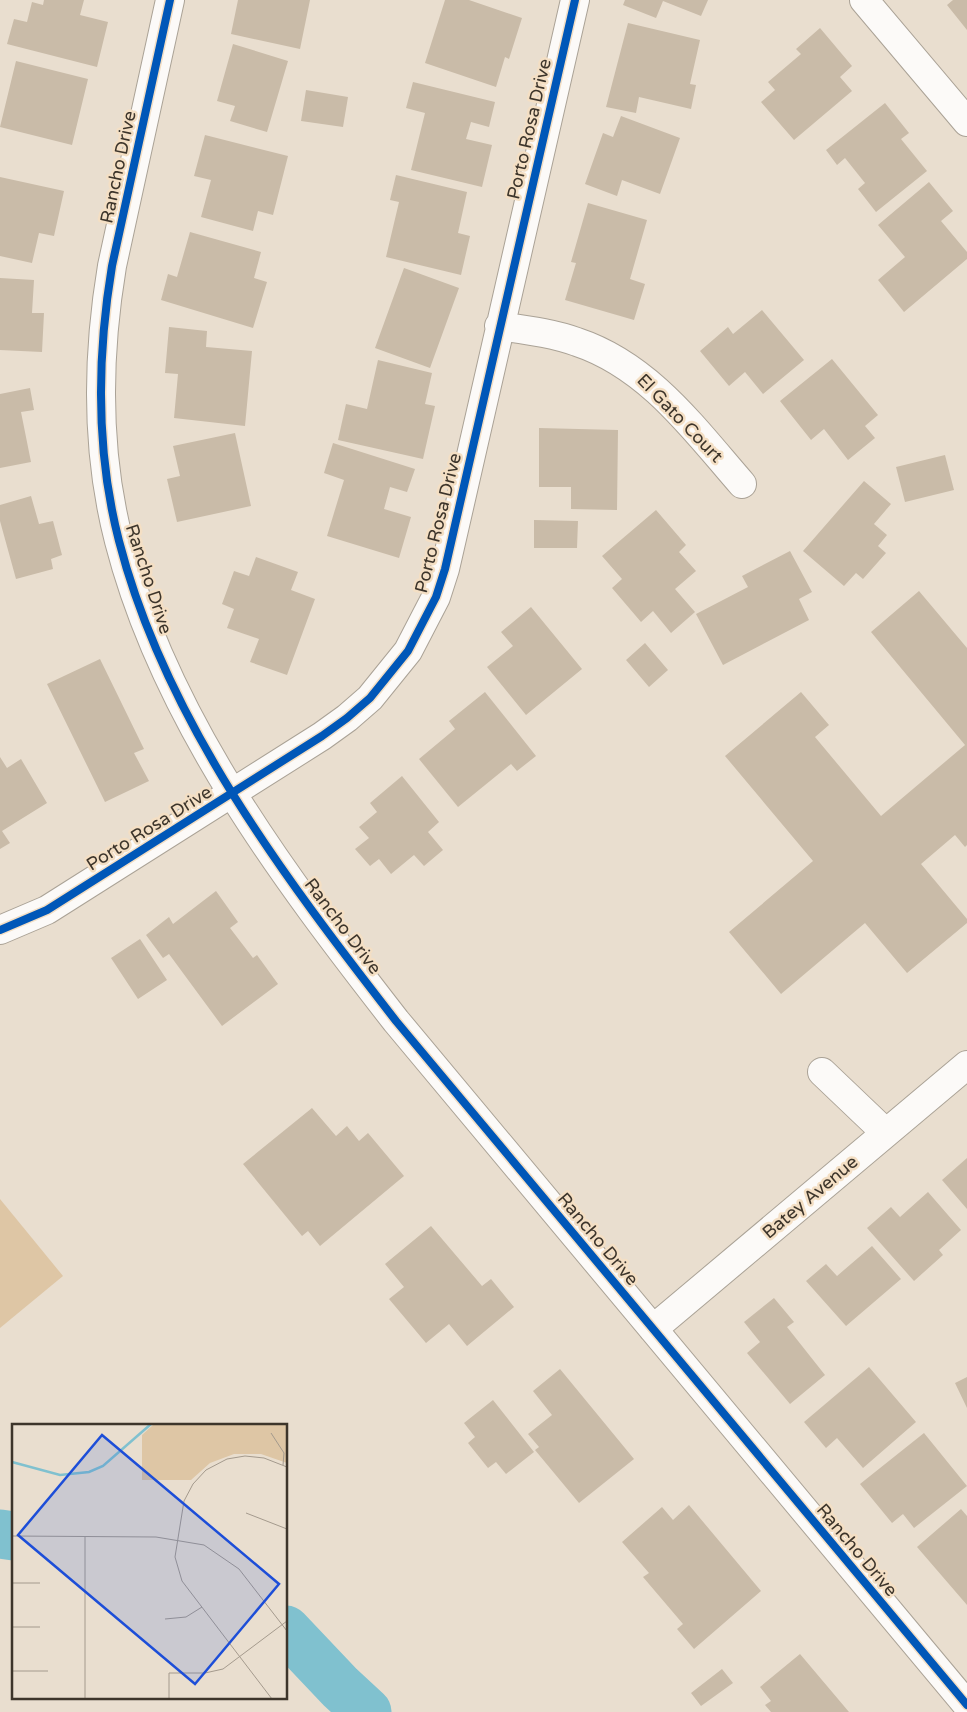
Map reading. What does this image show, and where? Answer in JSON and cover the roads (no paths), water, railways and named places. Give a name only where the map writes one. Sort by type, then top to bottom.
[{"type":"street","name":"Rancho Drive","points":[[170,0],[106,300],[100,369],[103,438],[111,506],[138,607],[164,670],[233,793],[319,922],[396,1021],[967,1706]]},
{"type":"street","name":"Porto Rosa Drive","points":[[0,930],[47,910],[322,736],[370,698],[408,651],[423,625],[445,569],[575,0]]},
{"type":"street","points":[[864,0],[967,122]]},
{"type":"street","name":"El Gato Court","points":[[499,326],[550,334],[579,342],[632,370],[669,402],[742,484]]},
{"type":"street","name":"Batey Avenue","points":[[653,1329],[967,1065]]},
{"type":"street","points":[[822,1072],[886,1133]]},
{"type":"waterway","points":[[0,1534],[12,1536]]},
{"type":"waterway","points":[[288,1632],[340,1687],[367,1712]]}]
